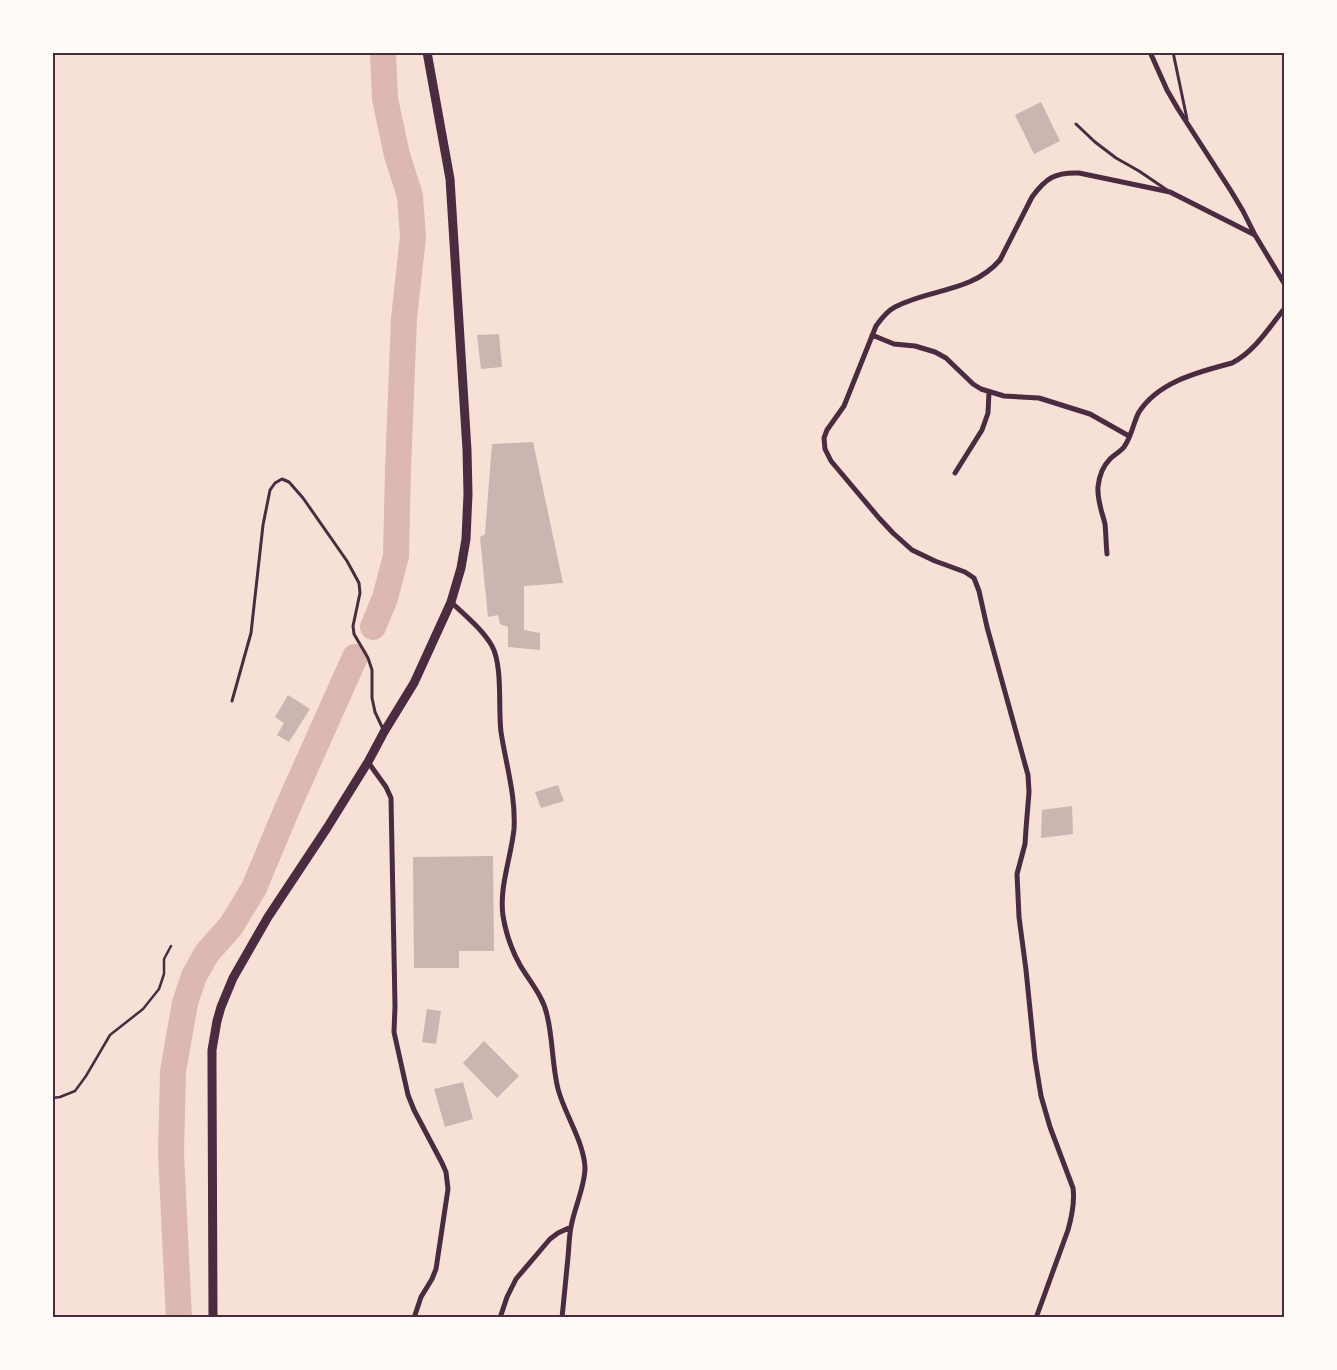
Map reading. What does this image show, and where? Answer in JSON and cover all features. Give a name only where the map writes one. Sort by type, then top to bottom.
[{"type":"main road","points":[[213,1318],[212,1058],[214,1036],[221,1007],[233,978],[268,916],[327,828],[414,683],[451,602],[461,568],[466,539],[467,450],[450,179],[427,52]]},
{"type":"street","points":[[1150,52],[1167,90],[1231,191],[1254,235],[1284,283]]},
{"type":"street","points":[[1036,1318],[1068,1230],[1074,1196],[1073,1188],[1050,1127],[1041,1096],[1019,917],[1017,874],[1025,844],[1029,792],[1028,775],[974,578],[965,572],[912,550],[879,518],[831,461],[824,438],[827,430],[844,406],[872,334],[882,318],[894,307],[972,281],[993,268],[1000,260],[1038,189],[1057,175],[1066,172],[1080,173],[1170,192],[1254,235]]},
{"type":"street","points":[[1107,554],[1105,525],[1098,499],[1098,486],[1101,474],[1109,460],[1122,450],[1128,441],[1139,413],[1152,398],[1167,386],[1240,359],[1256,344],[1284,309]]},
{"type":"street","points":[[872,334],[894,344],[915,346],[935,352],[946,358],[973,384],[989,392],[1004,396],[1039,398],[1090,414],[1129,436]]},
{"type":"street","points":[[955,473],[982,430],[988,413],[989,392]]},
{"type":"street","points":[[451,602],[477,626],[492,645],[497,658],[501,731],[515,815],[513,841],[503,893],[502,912],[506,934],[512,950],[544,1004],[555,1078],[582,1154],[585,1170],[571,1227],[562,1318]]},
{"type":"street","points":[[368,762],[386,787],[391,798],[394,1032],[411,1102],[442,1163],[448,1181],[436,1268],[432,1279],[421,1297],[414,1318]]},
{"type":"street","points":[[500,1318],[516,1279],[550,1239],[571,1227]]},
{"type":"lane","points":[[1173,52],[1188,125]]},
{"type":"lane","points":[[1076,124],[1116,158],[1170,192]]},
{"type":"lane","points":[[232,701],[251,633],[270,490],[274,483],[282,479],[289,482],[303,498],[347,561],[359,583],[360,593],[353,626],[354,634],[368,658],[372,670],[372,698],[375,712],[384,732]]},
{"type":"path","points":[[52,1098],[75,1091],[110,1035],[143,1009],[160,989],[164,974],[164,959],[171,946]]},
{"type":"building","points":[[1041,102],[1060,141],[1034,154],[1015,115]]},
{"type":"building","points":[[499,334],[502,367],[481,369],[477,335]]},
{"type":"building","points":[[533,442],[563,583],[524,586],[524,630],[540,633],[540,650],[508,647],[508,627],[500,624],[498,615],[488,617],[480,537],[485,534],[492,444]]},
{"type":"building","points":[[288,695],[310,709],[289,742],[277,735],[284,723],[275,717]]},
{"type":"building","points":[[558,785],[564,801],[541,808],[535,792]]},
{"type":"building","points":[[1072,806],[1073,834],[1041,838],[1042,810]]},
{"type":"building","points":[[493,856],[494,951],[459,951],[459,968],[414,968],[413,857]]},
{"type":"building","points":[[427,1009],[441,1011],[436,1044],[422,1042]]},
{"type":"building","points":[[484,1041],[519,1076],[497,1098],[463,1063]]},
{"type":"building","points":[[463,1082],[473,1119],[445,1127],[434,1089]]},
{"type":"waterway","points":[[373,627],[385,598],[396,556],[404,318],[413,237],[410,196],[397,155],[385,99],[383,52]]},
{"type":"waterway","points":[[179,1318],[171,1154],[173,1071],[185,1003],[194,976],[207,953],[231,926],[254,888],[355,657]]}]
